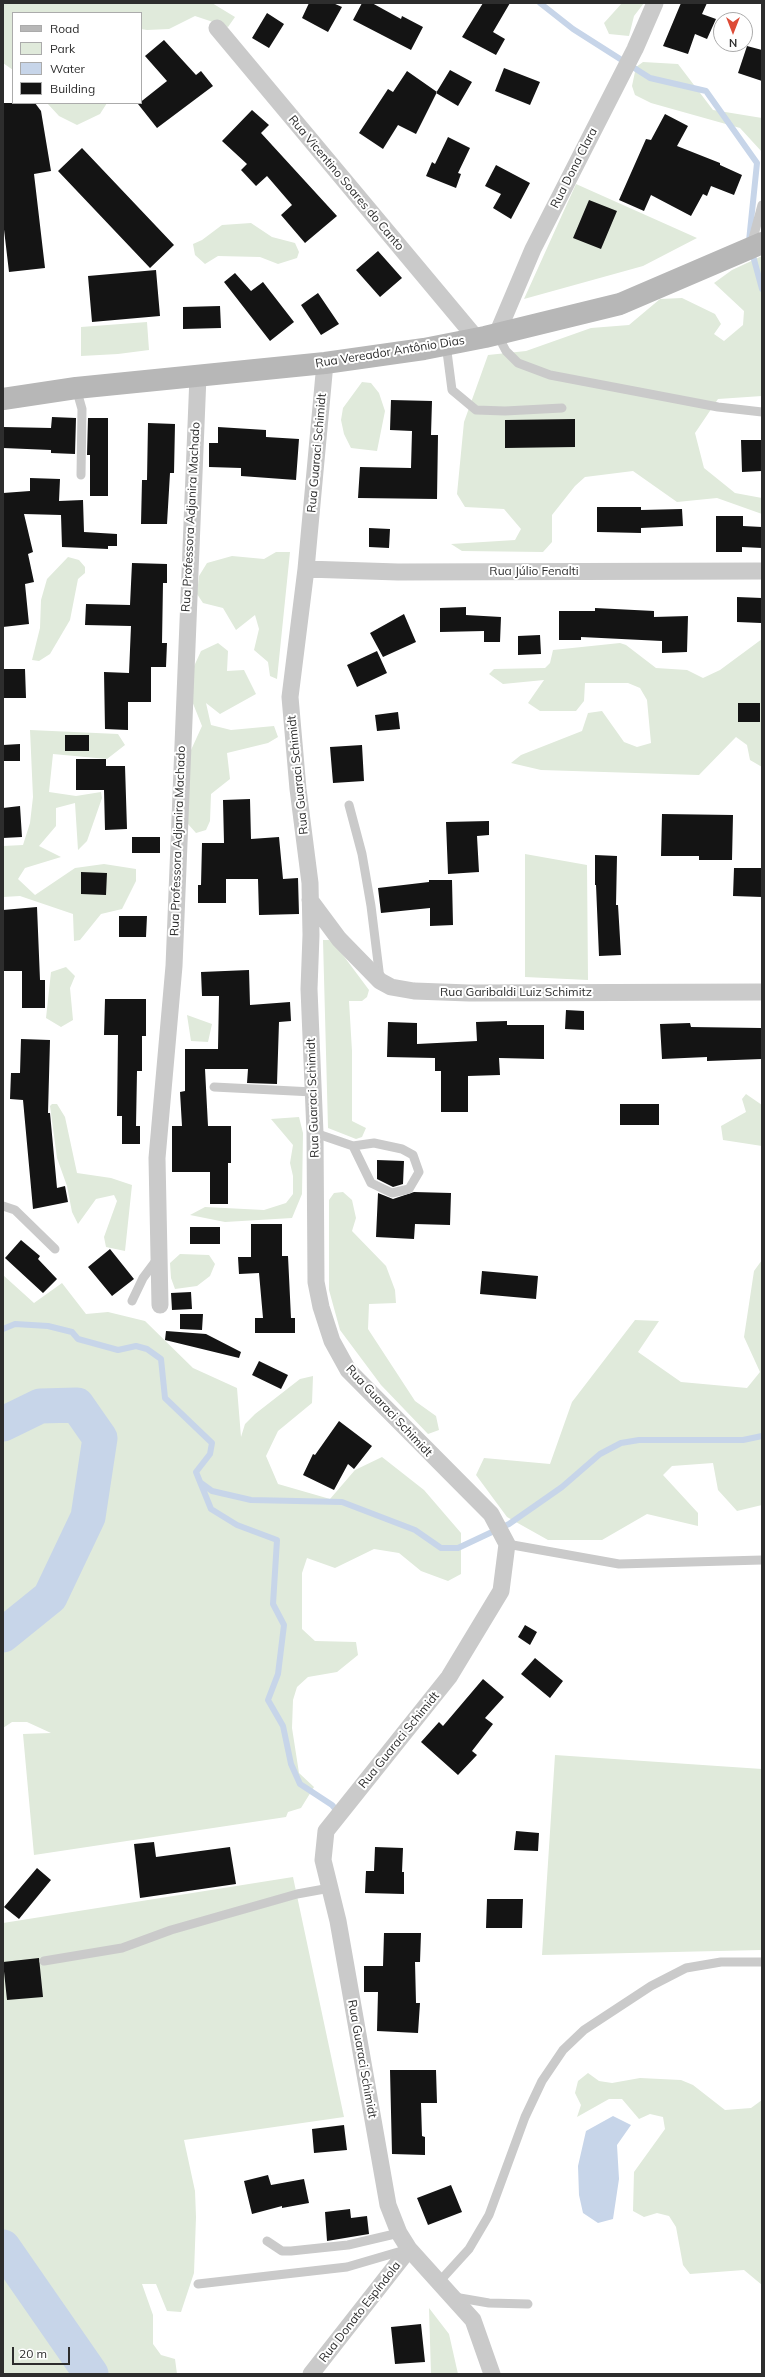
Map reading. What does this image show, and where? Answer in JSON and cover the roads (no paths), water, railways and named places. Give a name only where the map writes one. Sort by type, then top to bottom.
[{"type":"street","name":"Rua Dona Clara","points":[[497,334],[533,250],[635,49],[655,3]]},
{"type":"street","name":"Rua Vicentino Soares do Canto","points":[[217,28],[476,338]]},
{"type":"street","name":"Rua Vereador Antônio Dias","points":[[3,399],[76,388],[325,363],[446,344],[497,334],[620,304],[756,245]]},
{"type":"street","name":"Rua Guaraci Schimidt","points":[[325,363],[306,568],[290,697],[310,900],[311,935],[309,989],[315,1133],[316,1282],[321,1307],[332,1341],[348,1370],[422,1446],[492,1514],[507,1544],[501,1591],[449,1677],[326,1831],[323,1860],[338,1921],[388,2205],[399,2233],[409,2249],[454,2297],[473,2320],[492,2374]]},
{"type":"street","name":"Rua Professora Adjanira Machado","points":[[160,1305],[156,1158],[174,966],[198,376]]},
{"type":"street","name":"Rua Júlio Fenalti","points":[[306,568],[398,572],[762,571]]},
{"type":"street","name":"Rua Garibaldi Luiz Schimitz","points":[[310,900],[339,939],[380,981],[391,987],[414,992],[762,992]]},
{"type":"street","name":"Rua Donato Espíndola","points":[[311,2374],[409,2249]]},
{"type":"lane","points":[[756,245],[762,205]]},
{"type":"lane","points":[[497,334],[506,351],[518,363],[550,375],[718,407],[762,412]]},
{"type":"lane","points":[[446,344],[452,390],[476,410],[506,411],[562,408]]},
{"type":"lane","points":[[76,388],[82,409],[82,475]]},
{"type":"lane","points":[[350,805],[362,854],[371,906],[380,981]]},
{"type":"lane","points":[[214,1087],[313,1092]]},
{"type":"lane","points":[[315,1133],[353,1146],[374,1143],[402,1149],[413,1155],[419,1172],[409,1189],[392,1193],[371,1183],[353,1146]]},
{"type":"lane","points":[[3,1206],[15,1210],[55,1249]]},
{"type":"lane","points":[[132,1301],[143,1278],[158,1256]]},
{"type":"lane","points":[[507,1544],[619,1564],[762,1560]]},
{"type":"lane","points":[[44,1961],[122,1948],[171,1930],[297,1894],[330,1888]]},
{"type":"lane","points":[[439,2282],[469,2249],[489,2215],[525,2117],[542,2081],[563,2050],[584,2030],[651,1986],[686,1968],[721,1962],[762,1962]]},
{"type":"lane","points":[[267,2241],[282,2251],[291,2251],[348,2245],[399,2233]]},
{"type":"lane","points":[[198,2284],[347,2267],[409,2249]]},
{"type":"lane","points":[[454,2297],[489,2303],[528,2304]]},
{"type":"water","points":[[613,2116],[631,2125],[617,2145],[619,2179],[613,2219],[598,2223],[583,2213],[579,2195],[578,2166],[586,2131]]},
{"type":"waterway","points":[[540,3],[573,29],[650,78],[706,91],[757,163],[749,241]]},
{"type":"waterway","points":[[752,252],[762,289]]},
{"type":"waterway","points":[[3,1329],[15,1324],[48,1326],[72,1332],[78,1339],[118,1350],[136,1346],[147,1349],[161,1359],[165,1398],[212,1443],[210,1454],[196,1472],[211,1509],[237,1525],[277,1540],[273,1604],[284,1625],[278,1674],[268,1700],[283,1726],[291,1764],[300,1784],[332,1805],[338,1812]]},
{"type":"waterway","points":[[3,1424],[40,1406],[77,1405],[100,1438],[88,1517],[50,1597],[3,1635]]},
{"type":"waterway","points":[[201,1483],[212,1491],[251,1500],[342,1502],[415,1530],[441,1548],[458,1548],[509,1524],[562,1487],[600,1454],[621,1443],[639,1440],[743,1440],[762,1436]]},
{"type":"waterway","points":[[3,2247],[91,2374]]}]
